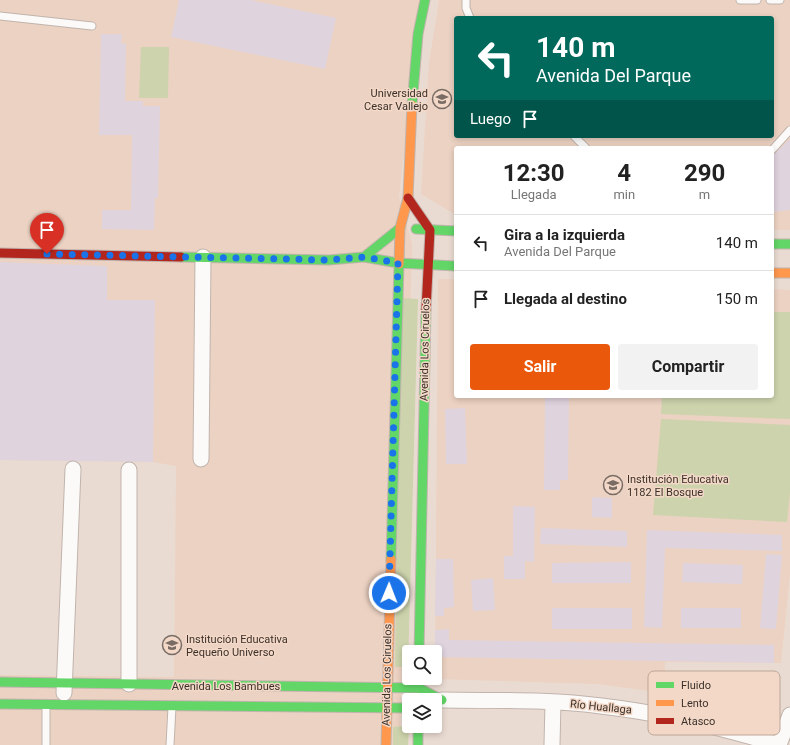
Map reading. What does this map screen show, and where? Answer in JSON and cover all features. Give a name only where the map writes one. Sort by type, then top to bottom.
[{"type":"main road","name":"Avenida Los Ciruelos","points":[[386,745],[398,263],[400,228],[408,198],[413,83],[418,34],[425,0]]},
{"type":"main road","points":[[408,198],[430,230]]},
{"type":"main road","points":[[364,257],[400,228],[454,231]]},
{"type":"main road","name":"Avenida Los Ciruelos","points":[[419,645],[430,230]]},
{"type":"main road","points":[[774,244],[790,244]]},
{"type":"main road","points":[[0,253],[329,260],[364,257],[398,263],[454,266]]},
{"type":"main road","points":[[774,273],[790,273]]},
{"type":"main road","name":"Avenida Los Bambues","points":[[0,682],[387,687],[419,688],[427,693]]},
{"type":"main road","points":[[419,688],[419,693]]},
{"type":"main road","name":"Avenida Los Bambues","points":[[0,704],[402,708]]},
{"type":"main road","points":[[418,733],[418,745]]},
{"type":"street","points":[[201,459],[203,257]]},
{"type":"street","points":[[64,704],[73,469]]},
{"type":"street","points":[[129,470],[129,684]]},
{"type":"street","name":"Río Huallaga","points":[[442,701],[553,702],[600,706],[648,713]]},
{"type":"street","points":[[552,745],[553,702]]},
{"type":"street","points":[[779,745],[790,715]]},
{"type":"street","name":"Río Huallaga","points":[[743,735],[779,745]]},
{"type":"lane","points":[[466,0],[466,8],[469,16]]},
{"type":"lane","points":[[740,0],[757,0]]},
{"type":"lane","points":[[770,0],[780,0]]},
{"type":"lane","points":[[0,16],[92,26]]},
{"type":"lane","points":[[774,148],[790,130]]},
{"type":"lane","points":[[576,138],[584,146]]},
{"type":"lane","points":[[46,704],[46,745]]},
{"type":"lane","points":[[170,745],[172,705]]},
{"type":"shaded area","points":[[0,0],[422,0],[399,196],[412,244],[400,745],[0,745],[0,675],[174,677],[176,466],[153,462],[0,460]]},
{"type":"shaded area","name":"Universidad Cesar Vallejo","points":[[439,0],[790,0],[790,230],[774,230],[774,146],[454,146],[454,214],[421,194],[429,63]]},
{"type":"shaded area","name":"Institución Educativa 1182 El Bosque","points":[[438,279],[454,279],[454,398],[774,398],[774,289],[790,290],[790,573],[781,663],[665,662],[665,671],[648,671],[648,691],[597,684],[442,679],[442,645],[435,645]]},
{"type":"green space","points":[[141,47],[169,47],[168,98],[139,98]]},
{"type":"green space","points":[[401,298],[418,299],[409,645],[402,645],[402,667],[395,667]]},
{"type":"green space","points":[[774,312],[790,312],[790,419],[661,414],[662,398],[774,398]]},
{"type":"green space","points":[[661,419],[790,425],[790,493],[787,522],[653,515]]},
{"type":"green space","points":[[402,726],[402,733],[409,733],[408,745],[393,745],[393,727]]},
{"type":"building","points":[[179,0],[251,0],[336,18],[325,69],[171,37]]},
{"type":"building","points":[[101,34],[122,34],[121,43],[126,44],[125,101],[143,101],[143,106],[160,106],[158,198],[155,198],[154,230],[102,229],[102,210],[131,210],[132,135],[99,135]]},
{"type":"building","points":[[790,139],[790,210],[774,212],[774,154]]},
{"type":"building","points":[[0,262],[107,266],[107,300],[155,300],[153,462],[0,460]]},
{"type":"building","points":[[545,398],[569,398],[568,480],[560,480],[560,490],[544,490]]},
{"type":"building","points":[[465,408],[467,464],[446,464],[445,409]]},
{"type":"building","points":[[592,497],[612,498],[612,518],[592,517]]},
{"type":"building","points":[[513,506],[535,507],[534,562],[525,561],[525,579],[504,579],[504,556],[513,556]]},
{"type":"building","points":[[541,528],[627,531],[627,547],[540,544]]},
{"type":"building","points":[[647,530],[782,535],[782,551],[665,548],[662,628],[644,627]]},
{"type":"building","points":[[766,554],[782,555],[776,629],[760,628]]},
{"type":"building","points":[[436,559],[453,559],[454,607],[444,608],[444,616],[435,616]]},
{"type":"building","points":[[631,562],[631,583],[552,583],[552,563]]},
{"type":"building","points":[[683,563],[743,565],[742,584],[682,582]]},
{"type":"building","points":[[493,578],[495,610],[473,611],[471,580]]},
{"type":"building","points":[[552,608],[632,608],[632,629],[552,629]]},
{"type":"building","points":[[681,608],[741,608],[741,628],[681,628]]},
{"type":"building","points":[[449,629],[449,640],[774,645],[774,663],[442,657],[442,645],[435,645],[435,630]]},
{"type":"traffic: fast","points":[[412,105],[418,34],[425,0]]},
{"type":"traffic: fast","points":[[364,257],[400,228]]},
{"type":"traffic: fast","points":[[416,229],[454,231]]},
{"type":"traffic: fast","points":[[774,244],[790,244]]},
{"type":"traffic: fast","points":[[181,257],[329,260],[364,257],[398,263],[454,266]]},
{"type":"traffic: fast","points":[[391,559],[399,264]]},
{"type":"traffic: fast","points":[[419,645],[426,310]]},
{"type":"traffic: fast","points":[[0,682],[419,688],[429,693]]},
{"type":"traffic: fast","points":[[0,704],[402,708]]},
{"type":"traffic: fast","points":[[418,733],[418,745]]},
{"type":"traffic: slow","points":[[399,264],[400,228],[408,198],[412,105]]},
{"type":"traffic: slow","points":[[774,273],[790,273]]},
{"type":"traffic: slow","points":[[386,745],[391,559]]},
{"type":"traffic: jam","points":[[408,198],[430,230],[426,310]]},
{"type":"traffic: jam","points":[[0,253],[181,257]]},
{"type":"place","name":"Universidad Cesar Vallejo","points":[[442,99]]},
{"type":"place","name":"Institución Educativa 1182 El Bosque","points":[[613,485]]},
{"type":"place","name":"Institución Educativa Pequeño Universo","points":[[172,645]]},
{"type":"route","points":[[47,254],[329,260],[364,257],[398,263],[389,593]]}]
